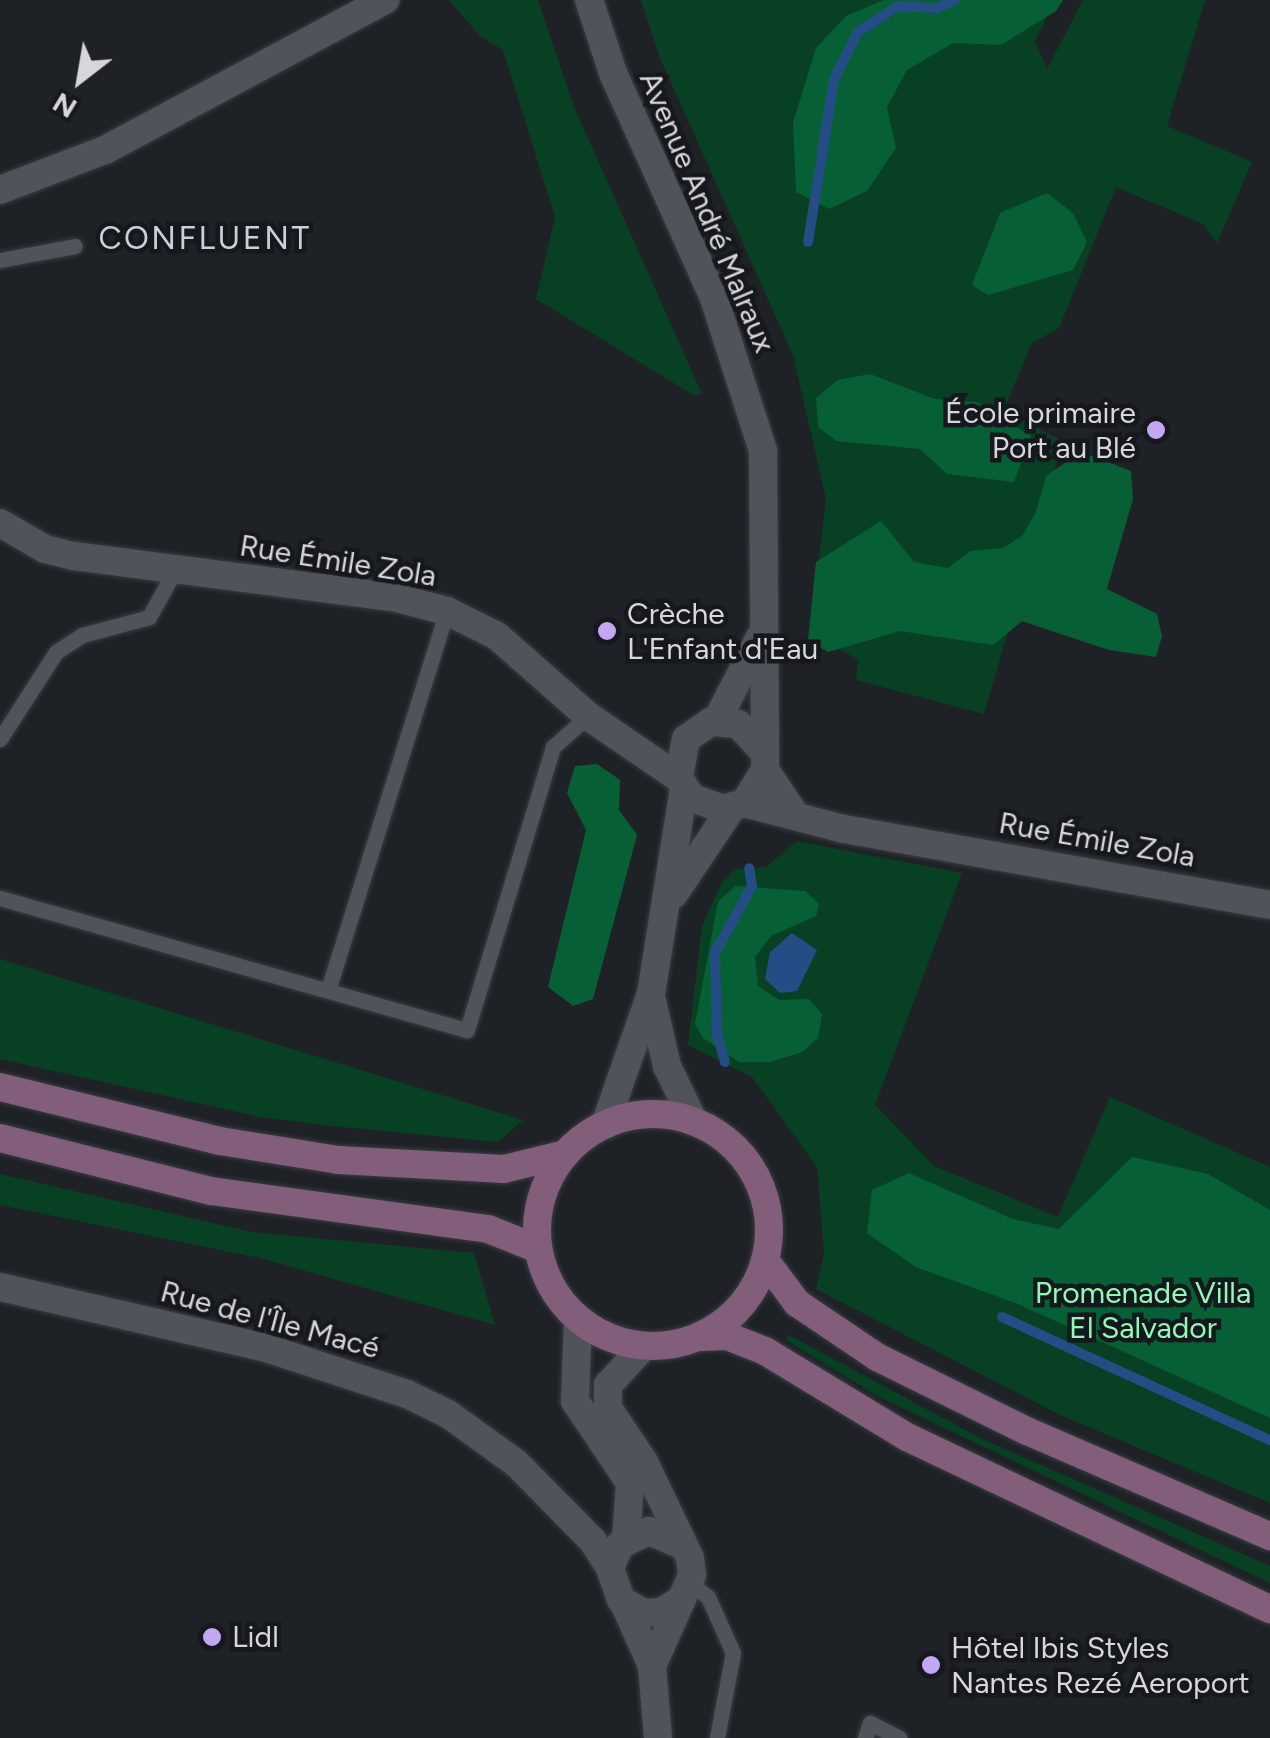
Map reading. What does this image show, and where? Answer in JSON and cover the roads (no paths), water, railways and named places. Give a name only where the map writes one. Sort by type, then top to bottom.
[{"type":"main road","points":[[0,1087],[220,1141],[338,1160],[504,1169],[565,1154],[605,1125],[649,1114],[694,1122],[730,1144],[756,1177],[768,1218],[765,1260],[741,1306],[699,1337]]},
{"type":"main road","points":[[0,1138],[212,1191],[488,1229],[538,1249]]},
{"type":"main road","points":[[565,1154],[543,1192],[538,1249],[550,1285],[578,1319],[606,1336],[644,1346],[727,1336],[765,1350],[907,1437],[1270,1609]]},
{"type":"main road","points":[[765,1260],[798,1303],[877,1357],[1027,1431],[1270,1536]]},
{"type":"street","points":[[0,190],[105,150],[385,0]]},
{"type":"street","name":"Avenue André Malraux","points":[[590,0],[613,73],[714,298],[758,433],[768,587],[763,631],[764,760]]},
{"type":"street","name":"Rue Émile Zola","points":[[5,538],[74,556],[398,598],[447,610],[497,636],[588,716],[632,740],[682,783]]},
{"type":"street","name":"Avenue André Malraux","points":[[716,722],[763,631]]},
{"type":"street","points":[[605,1125],[651,994],[671,900],[686,739],[716,722],[738,724],[796,816]]},
{"type":"street","name":"Rue Émile Zola","points":[[632,740],[686,739]]},
{"type":"street","points":[[671,900],[764,760]]},
{"type":"street","points":[[682,783],[702,805],[738,804]]},
{"type":"street","name":"Rue Émile Zola","points":[[738,804],[1270,905]]},
{"type":"street","points":[[651,994],[667,1066],[694,1122]]},
{"type":"street","name":"Rue de l'Île Macé","points":[[0,1287],[263,1347],[407,1394],[448,1414],[516,1463],[592,1540],[619,1551]]},
{"type":"street","points":[[578,1319],[575,1401],[630,1483],[619,1551],[624,1603],[652,1666],[658,1738]]},
{"type":"street","points":[[644,1346],[608,1384],[608,1408],[644,1462],[690,1558],[686,1591],[652,1666]]},
{"type":"street","points":[[619,1551],[658,1532],[680,1544]]},
{"type":"street","points":[[624,1603],[652,1613],[686,1591]]},
{"type":"lane","points":[[0,260],[74,246]]},
{"type":"lane","points":[[0,738],[56,652],[82,635],[150,617],[175,570]]},
{"type":"lane","points":[[328,990],[447,610]]},
{"type":"lane","points":[[0,898],[467,1030],[553,747],[588,716]]},
{"type":"lane","points":[[686,1591],[708,1596],[734,1653],[717,1738]]},
{"type":"lane","points":[[865,1738],[870,1722],[899,1738]]},
{"type":"water","points":[[792,933],[817,950],[797,991],[780,993],[765,979],[770,952]]},
{"type":"waterway","points":[[808,242],[834,79],[858,32],[898,6],[937,8],[955,0]]},
{"type":"waterway","points":[[725,1062],[717,1034],[715,953],[752,886],[749,868]]},
{"type":"waterway","points":[[1002,1317],[1270,1440]]},
{"type":"place","name":"École primaire Port au Blé","points":[[1156,430]]},
{"type":"place","name":"Crèche L'Enfant d'Eau","points":[[607,631]]},
{"type":"place","name":"Lidl","points":[[212,1637]]},
{"type":"place","name":"Hôtel Ibis Styles Nantes Rezé Aeroport","points":[[931,1665]]},
{"type":"district","name":"CONFLUENT","points":[[205,238]]},
{"type":"park label","name":"Promenade Villa El Salvador","points":[[1143,1310]]}]
